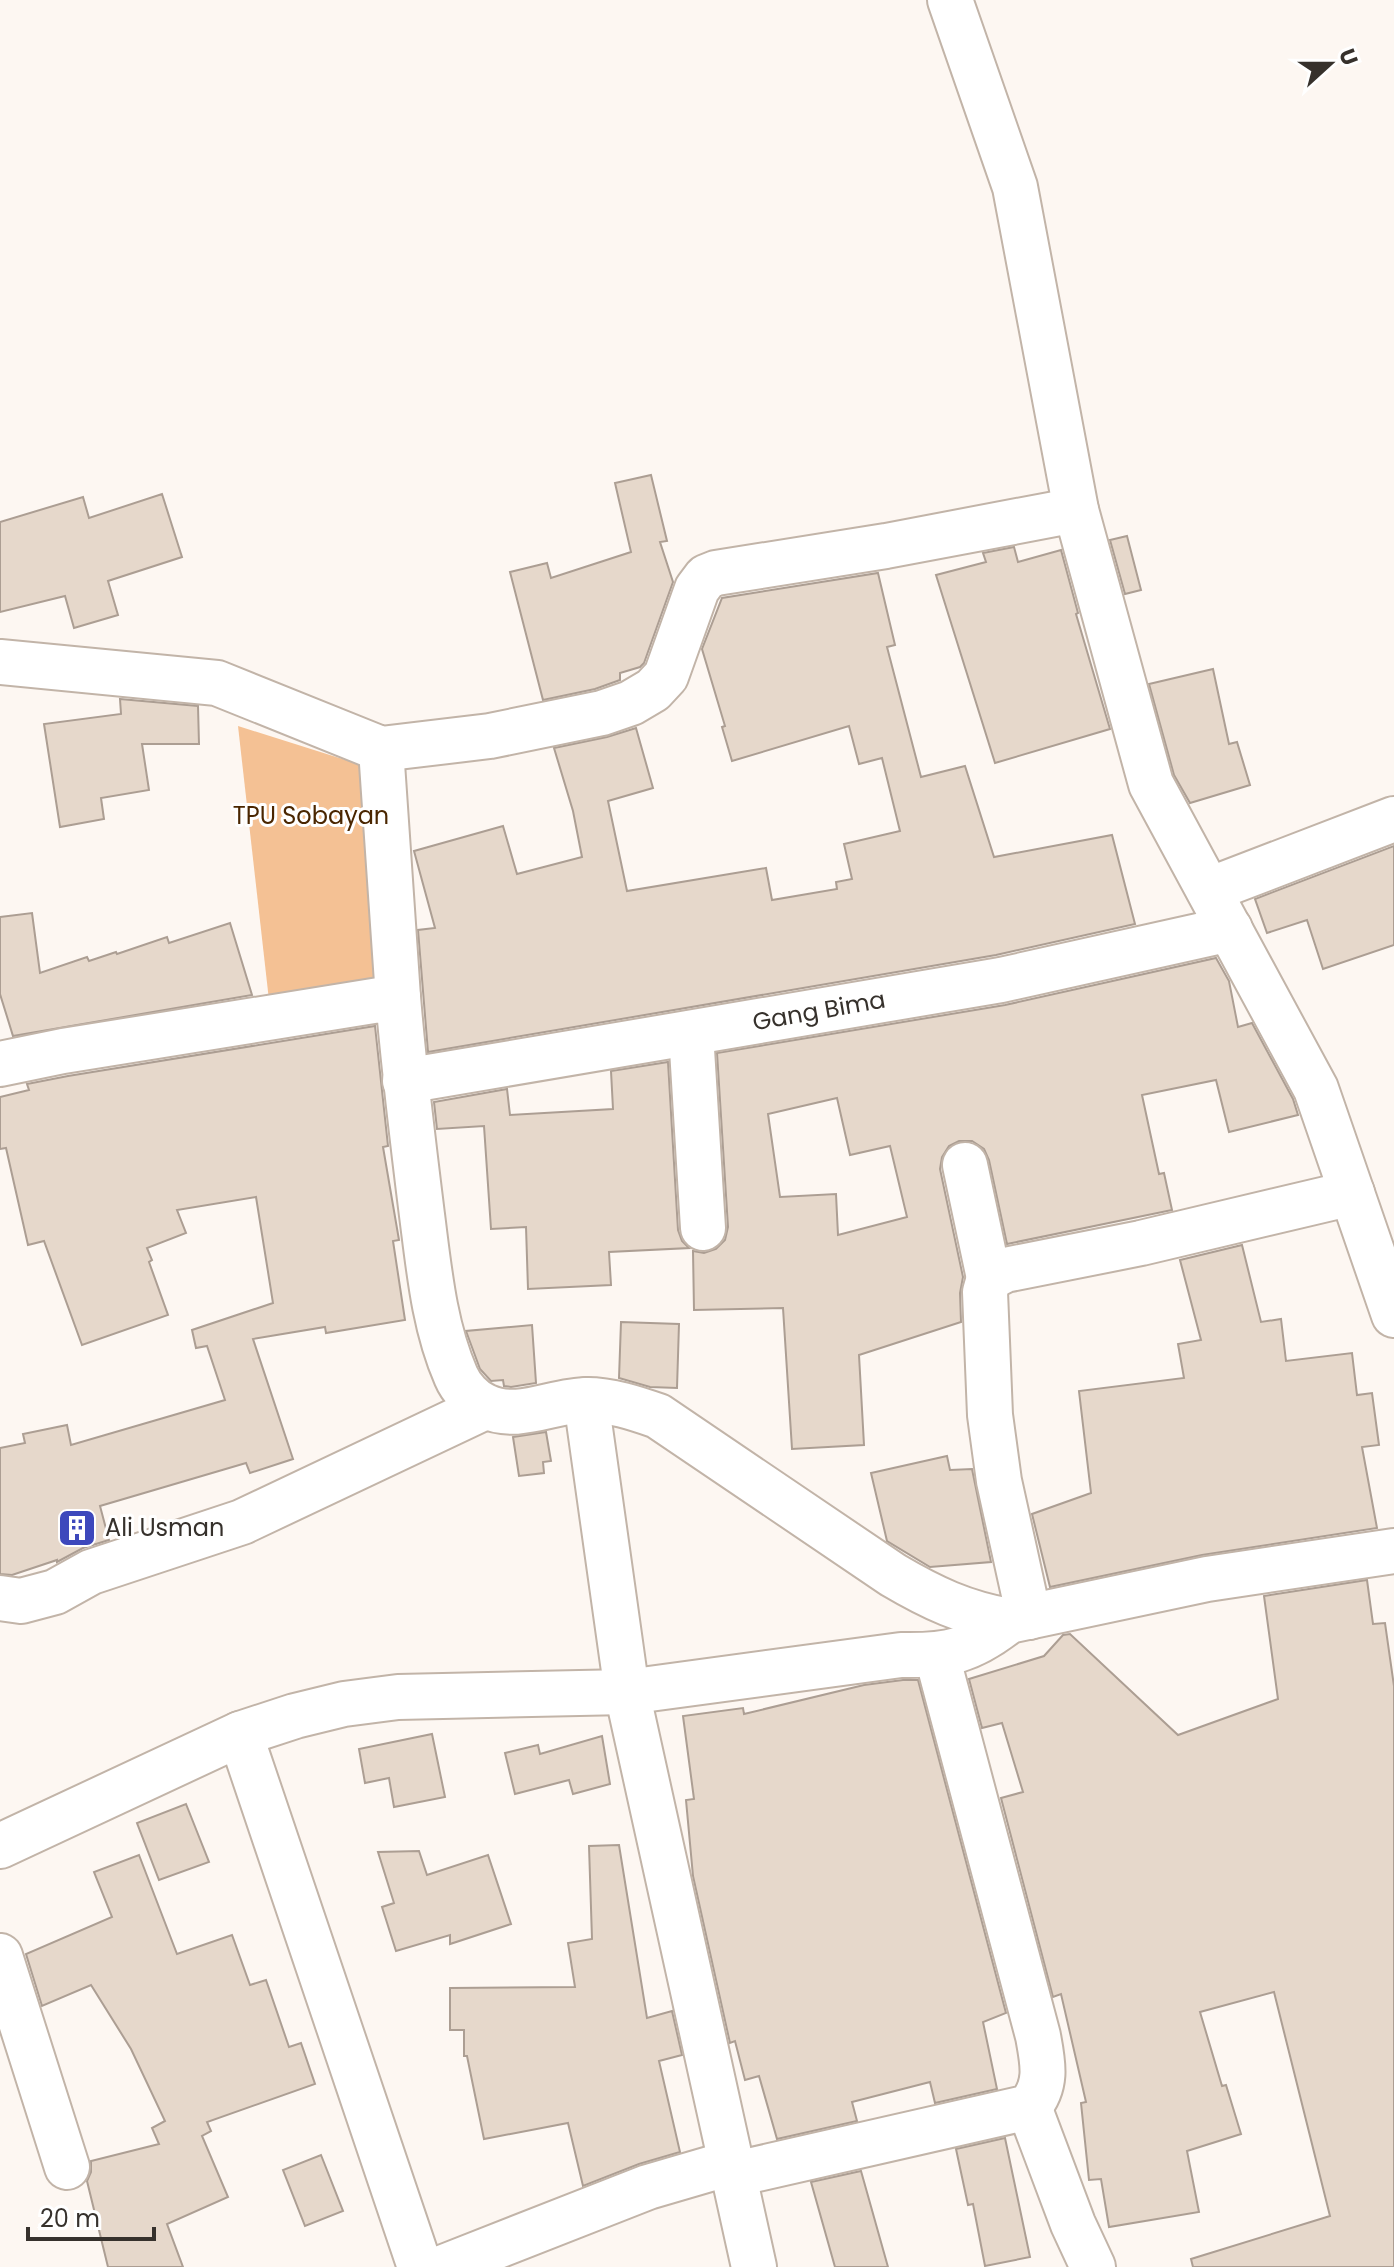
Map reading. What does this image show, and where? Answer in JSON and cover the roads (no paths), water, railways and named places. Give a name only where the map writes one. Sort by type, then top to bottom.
[{"type":"street","points":[[950,0],[1015,187],[1076,510],[1151,784],[1316,1089],[1394,1315]]},
{"type":"street","points":[[0,662],[217,683],[381,749],[490,736],[602,713],[631,703],[653,690],[666,676],[697,589],[706,577],[716,573],[886,546],[1076,510]]},
{"type":"street","points":[[381,749],[405,1081],[431,1284],[441,1337],[457,1380],[470,1396],[485,1407],[505,1411],[526,1411],[586,1400],[625,1405],[658,1416],[893,1575],[934,1599],[975,1615],[1011,1623]]},
{"type":"street","points":[[1209,890],[1394,819]]},
{"type":"street","name":"Gang Bima","points":[[405,1081],[1001,980],[1230,929]]},
{"type":"street","points":[[0,1064],[398,997]]},
{"type":"street","points":[[691,1033],[703,1228]]},
{"type":"street","points":[[965,1165],[989,1278],[985,1292],[990,1415],[1011,1623]]},
{"type":"street","points":[[989,1278],[1005,1270],[1141,1243],[1352,1193]]},
{"type":"street","points":[[586,1400],[627,1692],[754,2267]]},
{"type":"street","points":[[0,1598],[21,1601],[55,1592],[91,1572],[242,1522],[485,1407]]},
{"type":"street","points":[[0,1846],[240,1734],[344,1704],[398,1697],[627,1692],[901,1655],[947,1654],[1011,1623],[1207,1579],[1394,1551]]},
{"type":"street","points":[[444,2267],[648,2187],[1029,2107],[1038,2097],[1043,2084],[1041,2049],[947,1654]]},
{"type":"street","points":[[240,1734],[420,2267]]},
{"type":"street","points":[[0,1956],[67,2167]]},
{"type":"street","points":[[1029,2107],[1073,2224],[1093,2267]]},
{"type":"place","name":"Ali Usman","points":[[77,1528]]},
{"type":"park label","name":"TPU Sobayan","points":[[311,816]]}]
